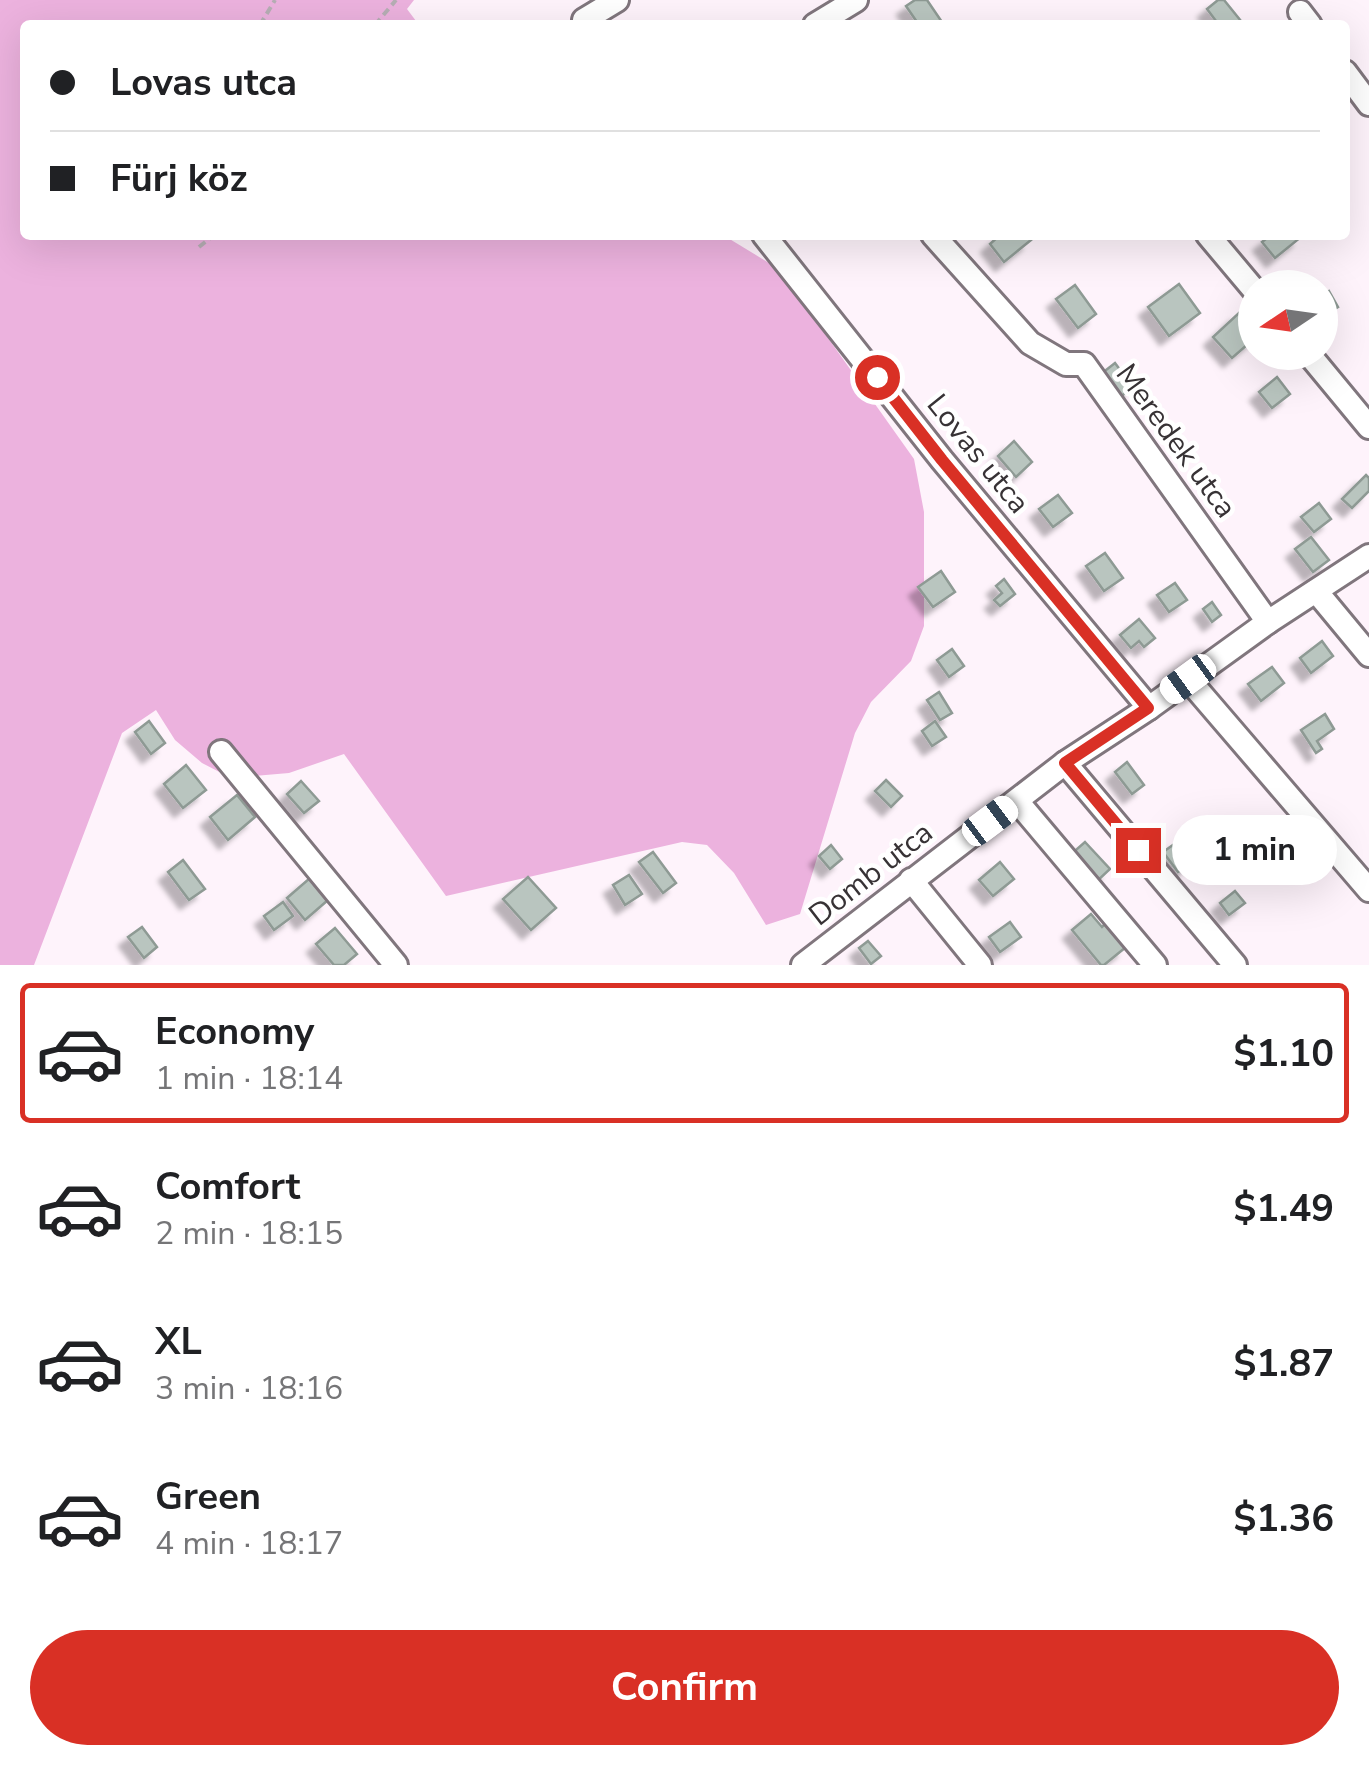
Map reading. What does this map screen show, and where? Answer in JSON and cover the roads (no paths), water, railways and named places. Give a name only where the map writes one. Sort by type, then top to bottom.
[{"type":"street","points":[[584,20],[617,0]]},
{"type":"street","points":[[823,20],[856,0]]},
{"type":"street","points":[[1350,79],[1369,104]]},
{"type":"street","name":"Lovas utca","points":[[768,240],[942,460],[1148,708]]},
{"type":"street","name":"Meredek utca","points":[[937,240],[1030,343],[1066,364],[1084,364],[1268,622]]},
{"type":"street","points":[[1212,240],[1238,271]]},
{"type":"street","points":[[1322,370],[1369,426]]},
{"type":"street","name":"Domb utca","points":[[802,965],[1065,763],[1369,556]]},
{"type":"street","points":[[1316,591],[1369,655]]},
{"type":"street","points":[[1188,679],[1369,890]]},
{"type":"street","points":[[221,752],[396,965]]},
{"type":"street","points":[[1065,763],[1235,965]]},
{"type":"street","points":[[1016,801],[1155,965]]},
{"type":"street","points":[[911,880],[980,965]]}]
